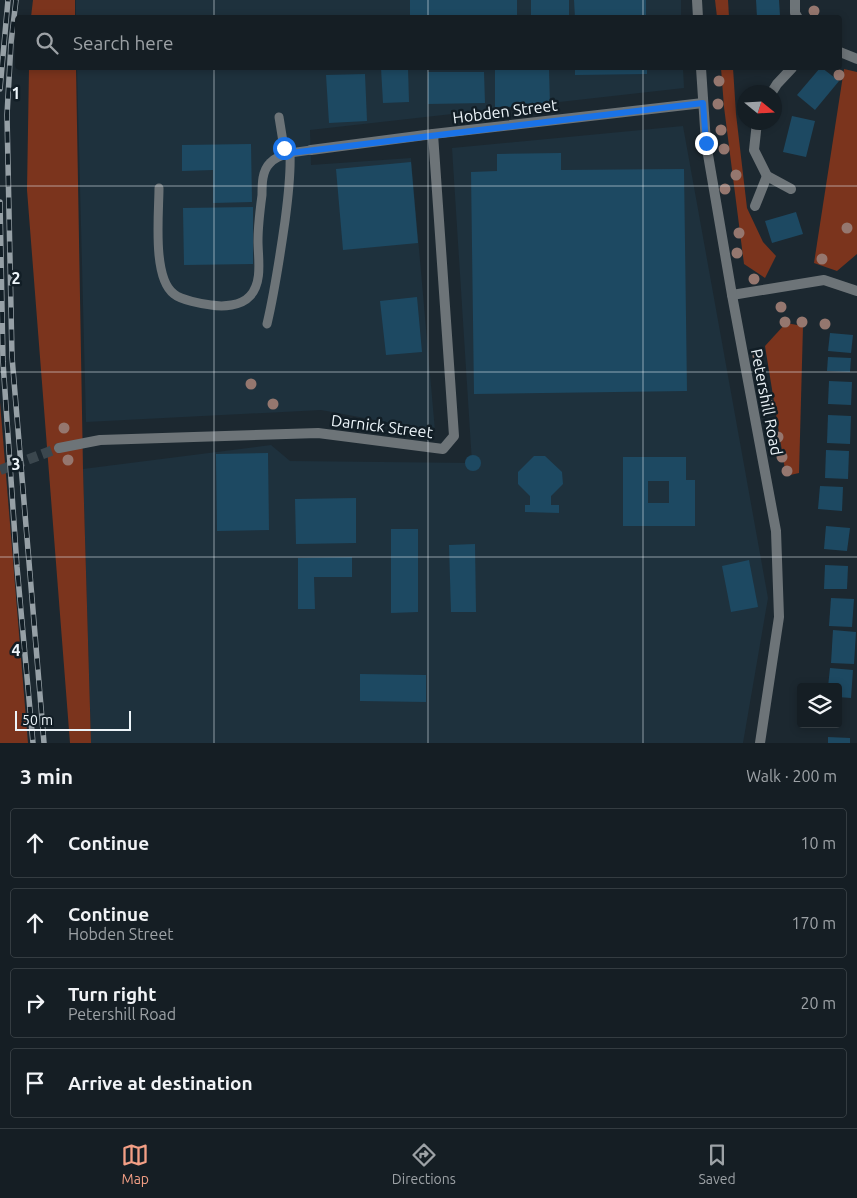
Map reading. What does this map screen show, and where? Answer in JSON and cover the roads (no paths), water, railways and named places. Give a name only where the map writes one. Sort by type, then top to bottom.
[{"type":"street","points":[[697,0],[698,15]]},
{"type":"street","points":[[795,0],[796,15]]},
{"type":"street","points":[[842,53],[857,58]]},
{"type":"street","name":"Petershill Road","points":[[701,70],[706,143],[732,296],[776,530],[778,617],[760,743]]},
{"type":"street","points":[[776,85],[790,70]]},
{"type":"street","name":"Hobden Street","points":[[311,150],[703,103]]},
{"type":"street","points":[[756,130],[754,150],[768,176],[791,189]]},
{"type":"street","name":"Darnick Street","points":[[59,448],[100,440],[318,433],[443,449],[454,436],[433,134]]},
{"type":"street","points":[[755,206],[768,176]]},
{"type":"street","points":[[732,296],[824,280],[857,290]]},
{"type":"lane","points":[[267,324],[276,288],[291,174],[290,153],[284,148],[279,117]]},
{"type":"lane","points":[[159,188],[158,256],[165,282],[174,294],[188,300],[212,305],[236,305],[249,298],[257,283],[262,185],[266,168],[272,161],[290,153],[311,150]]},
{"type":"tunnel","points":[[0,470],[59,448]]},
{"type":"railway","points":[[0,89],[8,0]]},
{"type":"railway","points":[[16,0],[11,43],[7,115],[12,357],[44,743]]},
{"type":"railway","points":[[0,202],[3,362],[17,567],[33,743]]}]
